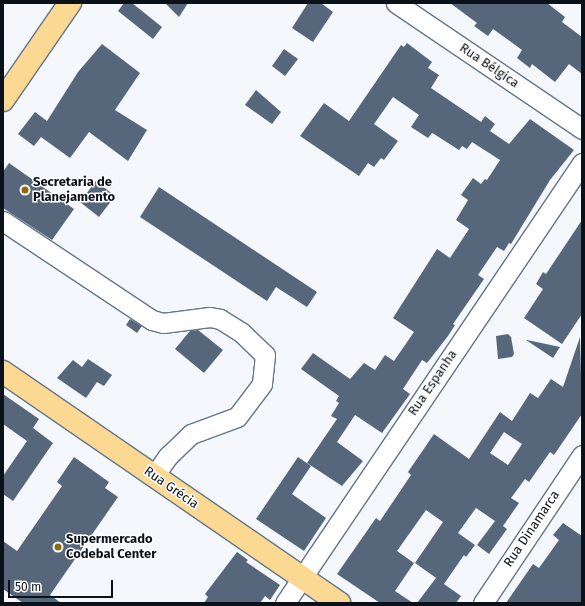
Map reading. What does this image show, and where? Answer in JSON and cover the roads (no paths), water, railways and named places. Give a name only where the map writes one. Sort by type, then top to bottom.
[{"type":"main road","points":[[3,100],[70,3]]},
{"type":"main road","name":"Rua Grécia","points":[[3,372],[339,603]]},
{"type":"street","name":"Rua Bélgica","points":[[396,3],[582,128]]},
{"type":"street","name":"Rua Espanha","points":[[285,603],[582,163]]},
{"type":"street","points":[[3,221],[152,320],[163,323],[210,317],[220,319],[241,332],[265,355],[262,384],[237,417],[191,434],[168,456],[154,476]]},
{"type":"street","name":"Rua Dinamarca","points":[[483,603],[582,454]]},
{"type":"place","name":"Secretaria de Planejamento","points":[[25,190]]},
{"type":"place","name":"Supermercado Codebal Center","points":[[58,547]]}]
